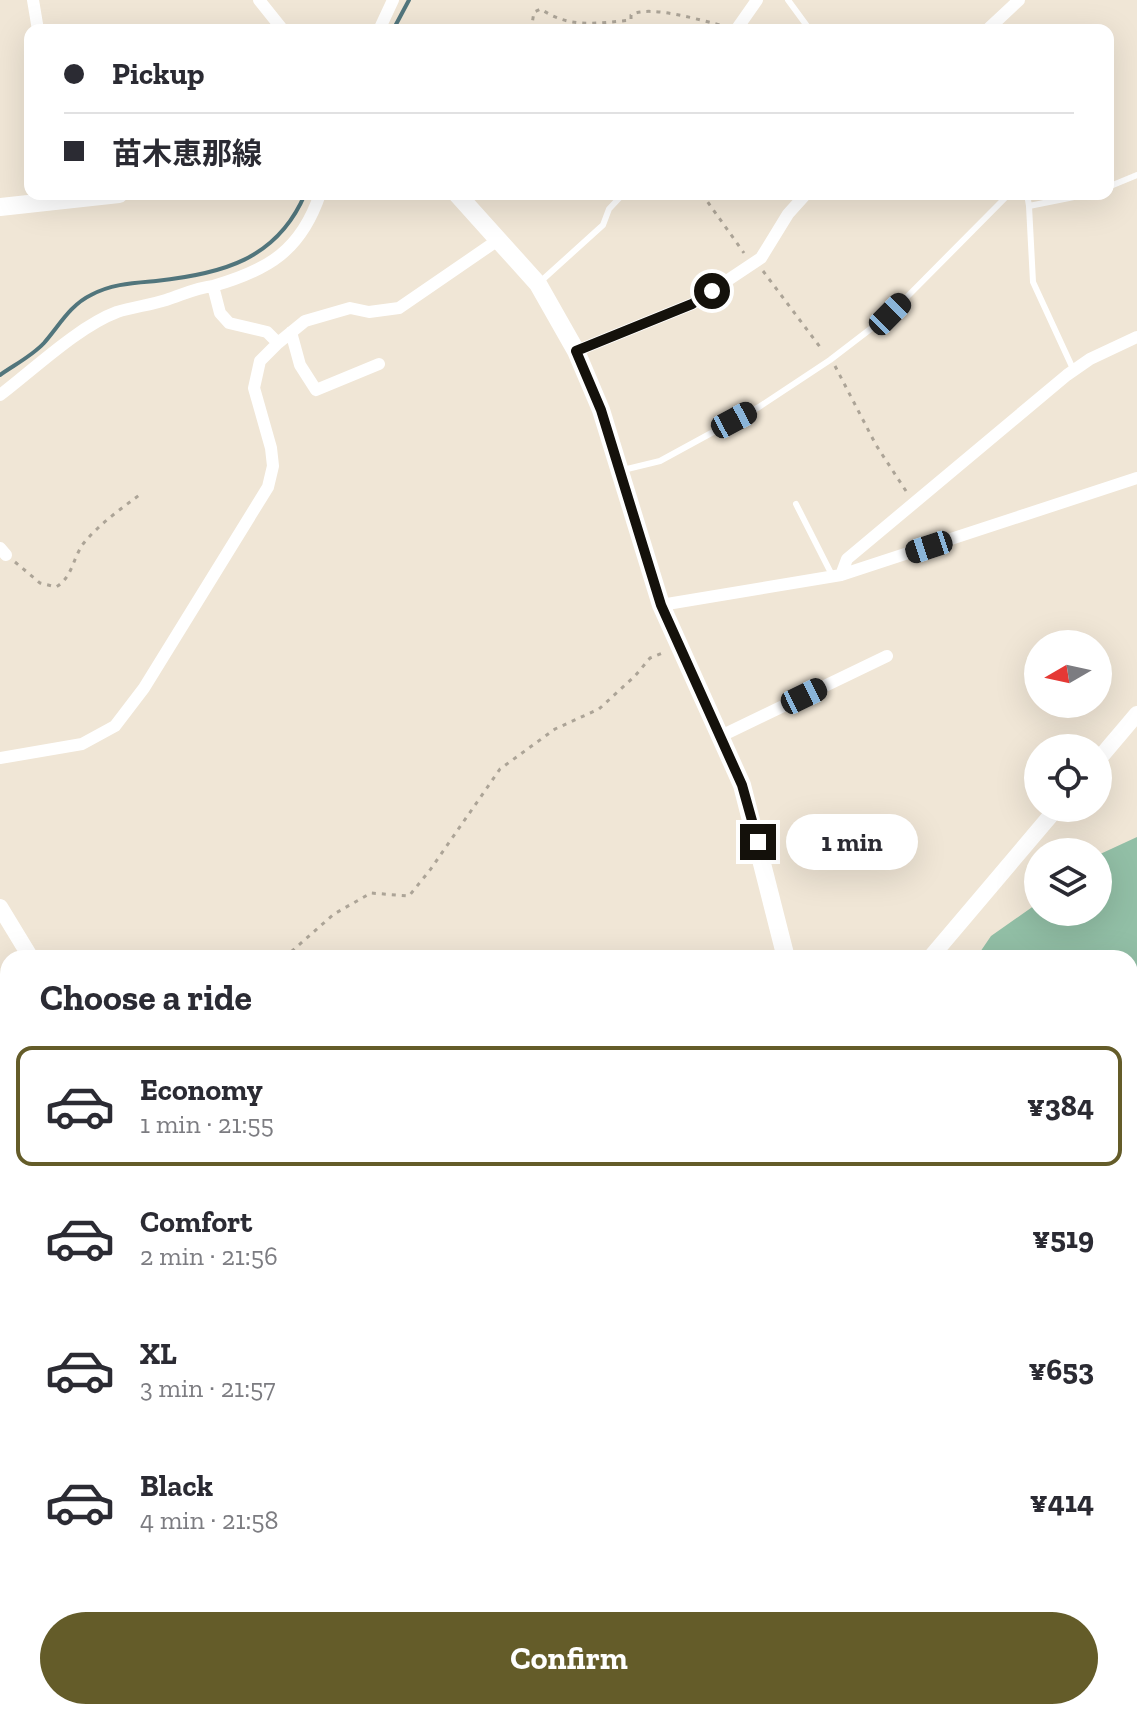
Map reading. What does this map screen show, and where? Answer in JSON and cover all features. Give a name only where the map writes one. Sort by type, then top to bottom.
[{"type":"main road","points":[[0,207],[41,200]]},
{"type":"main road","points":[[462,200],[538,284],[576,351],[601,410],[661,605],[742,785],[784,950]]},
{"type":"street","points":[[33,0],[37,24]]},
{"type":"street","points":[[259,0],[278,24]]},
{"type":"street","points":[[382,24],[393,0]]},
{"type":"street","points":[[738,24],[757,0]]},
{"type":"street","points":[[993,24],[1019,0]]},
{"type":"street","points":[[0,395],[64,345],[117,312],[251,274],[280,257],[311,219],[318,200]]},
{"type":"street","points":[[576,351],[692,304],[754,263],[801,200]]},
{"type":"street","points":[[0,758],[82,744],[115,726],[144,688],[268,487],[273,466],[271,448],[254,388],[260,361],[305,321],[350,308],[369,312],[399,308],[498,240]]},
{"type":"street","points":[[213,286],[220,313],[229,323],[267,332],[278,343]]},
{"type":"street","points":[[291,332],[300,365],[316,390],[379,364]]},
{"type":"street","points":[[837,576],[847,559],[1074,371],[1090,359],[1137,337]]},
{"type":"street","points":[[661,605],[837,576],[1137,478]]},
{"type":"street","points":[[721,736],[887,656]]},
{"type":"street","points":[[1112,743],[1137,714]]},
{"type":"street","points":[[937,950],[1045,822]]},
{"type":"street","points":[[0,907],[26,950]]},
{"type":"lane","points":[[788,0],[806,24]]},
{"type":"lane","points":[[1114,185],[1137,175]]},
{"type":"lane","points":[[538,284],[603,225],[609,209],[617,200]]},
{"type":"lane","points":[[620,471],[660,461],[759,407],[830,360],[890,314],[1003,200]]},
{"type":"lane","points":[[1028,200],[1033,282],[1074,371]]},
{"type":"lane","points":[[1029,206],[1059,200]]},
{"type":"lane","points":[[796,504],[837,576]]},
{"type":"path","points":[[532,24],[534,12],[541,9],[560,20],[574,23],[631,20],[631,15],[640,11],[714,24]]},
{"type":"path","points":[[707,200],[830,360],[882,456],[915,502]]},
{"type":"path","points":[[3,551],[40,583],[56,587],[68,576],[84,542],[114,513],[142,493]]},
{"type":"path","points":[[293,950],[334,914],[371,893],[409,896],[500,769],[555,729],[599,709],[650,658],[679,645]]},
{"type":"green space","points":[[1137,837],[1137,950],[981,950],[991,936],[1024,913],[1024,926],[1112,926],[1112,849]]},
{"type":"waterway","points":[[396,24],[409,0]]},
{"type":"waterway","points":[[0,375],[39,348],[65,316],[84,299],[106,288],[203,274],[244,260],[263,249],[279,234],[302,200]]},
{"type":"route","points":[[712,291],[692,304],[576,351],[601,410],[661,605],[742,785],[758,842]]}]
